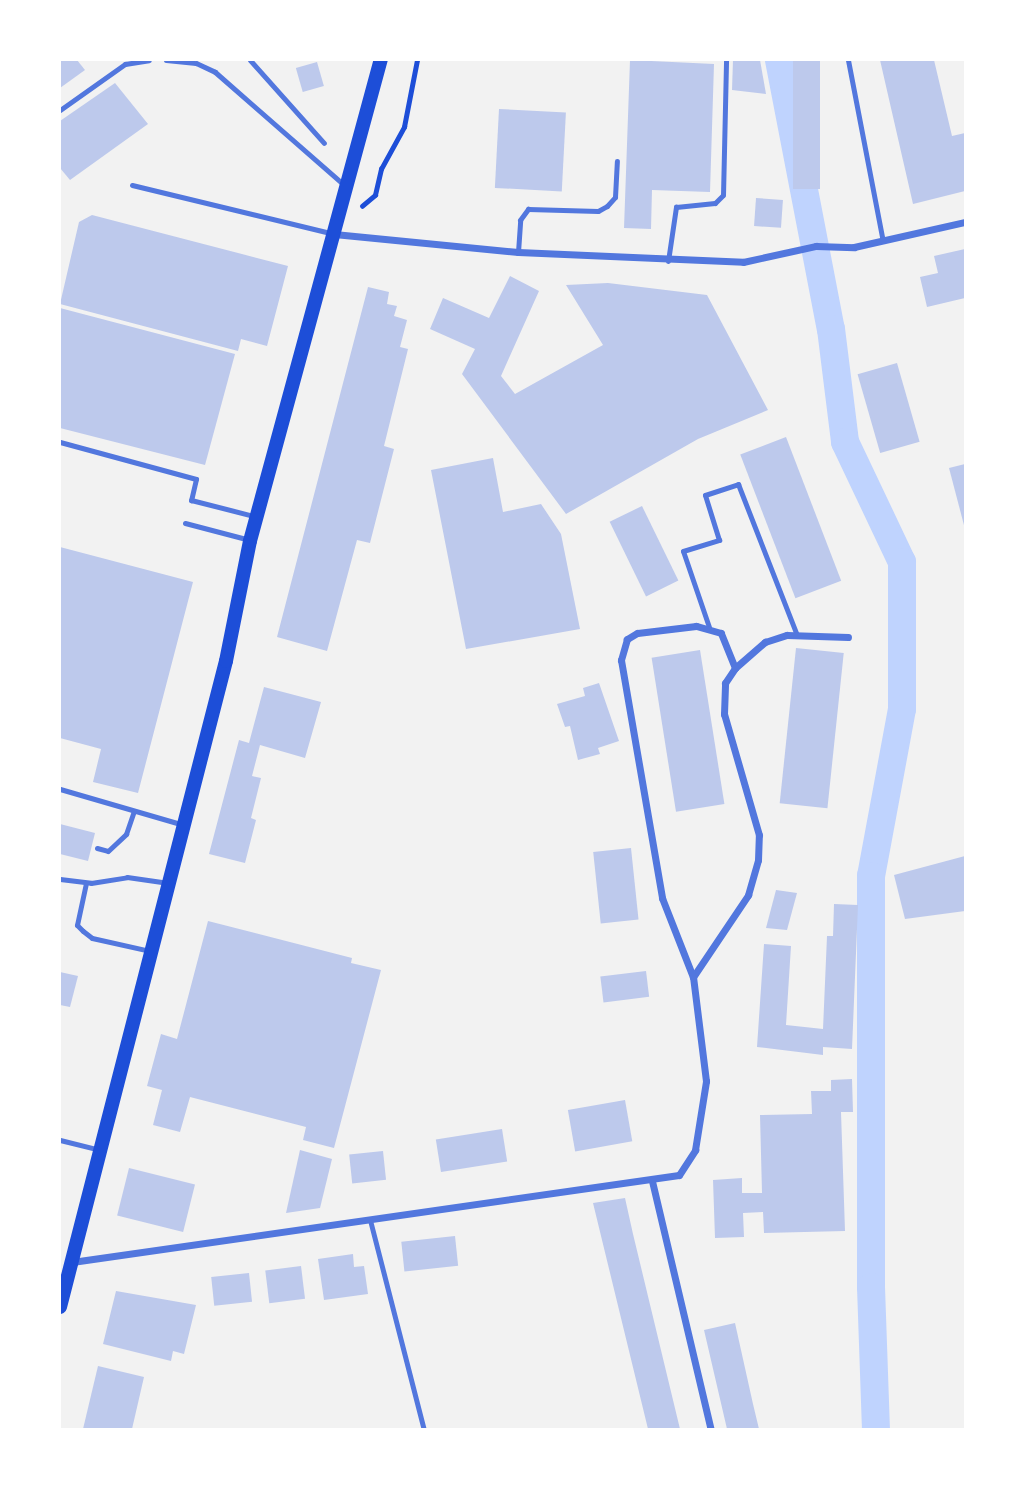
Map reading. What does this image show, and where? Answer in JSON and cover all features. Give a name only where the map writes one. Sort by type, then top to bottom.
[{"type":"main road","points":[[60,1307],[184,825],[250,541],[381,60]]},
{"type":"street","points":[[334,234],[518,252],[668,261],[743,262],[796,249],[854,247],[965,222]]},
{"type":"street","points":[[72,1262],[652,1181],[679,1175],[688,1166],[701,1124],[705,1057],[693,978],[662,898],[621,660],[627,639],[637,634],[709,627],[721,633],[735,668]]},
{"type":"street","points":[[693,978],[739,913],[758,860],[759,835],[724,714],[726,683],[735,668],[765,642],[797,635],[848,637]]},
{"type":"street","points":[[652,1181],[711,1430]]},
{"type":"lane","points":[[60,110],[125,64],[149,60]]},
{"type":"lane","points":[[166,60],[196,63],[215,72],[347,187]]},
{"type":"lane","points":[[250,60],[324,143]]},
{"type":"lane","points":[[668,261],[676,207],[715,203],[723,195],[726,60]]},
{"type":"lane","points":[[848,60],[883,241]]},
{"type":"lane","points":[[518,252],[520,220],[527,209],[598,211],[607,206],[615,197],[617,160]]},
{"type":"lane","points":[[132,185],[334,234]]},
{"type":"lane","points":[[60,442],[196,478],[191,500],[257,516]]},
{"type":"lane","points":[[709,627],[683,551],[719,540],[705,495],[738,484],[797,635]]},
{"type":"lane","points":[[185,523],[250,541]]},
{"type":"lane","points":[[60,789],[184,825]]},
{"type":"lane","points":[[97,848],[108,851],[126,834],[134,811]]},
{"type":"lane","points":[[60,879],[86,883],[127,877],[169,883]]},
{"type":"lane","points":[[86,883],[77,925],[92,939],[151,952]]},
{"type":"lane","points":[[60,1140],[100,1150]]},
{"type":"lane","points":[[370,1220],[424,1430]]},
{"type":"path","points":[[334,234],[375,195],[381,169],[404,127],[417,60]]},
{"type":"building","points":[[60,60],[77,60],[85,70],[60,88]]},
{"type":"building","points":[[630,60],[714,64],[710,192],[652,190],[651,229],[624,228]]},
{"type":"building","points":[[733,60],[760,60],[766,94],[732,90]]},
{"type":"building","points":[[793,60],[820,60],[820,189],[793,189]]},
{"type":"building","points":[[880,60],[934,60],[952,136],[965,133],[965,191],[913,204]]},
{"type":"building","points":[[317,62],[324,86],[303,92],[296,68]]},
{"type":"building","points":[[115,83],[148,124],[70,180],[60,168],[60,121]]},
{"type":"building","points":[[499,109],[566,113],[562,191],[495,188]]},
{"type":"building","points":[[756,198],[783,200],[781,228],[754,226]]},
{"type":"building","points":[[92,215],[288,266],[267,346],[241,339],[238,351],[60,304],[79,222]]},
{"type":"building","points":[[965,249],[965,298],[927,307],[920,277],[938,273],[934,256]]},
{"type":"building","points":[[510,276],[539,291],[501,376],[515,394],[603,345],[566,285],[608,283],[707,295],[768,410],[698,439],[566,514],[462,374],[475,349],[430,329],[443,298],[489,318]]},
{"type":"building","points":[[368,287],[389,292],[387,304],[397,306],[394,316],[407,320],[400,347],[408,349],[384,446],[394,449],[370,543],[357,540],[327,651],[277,637]]},
{"type":"building","points":[[60,308],[235,354],[205,465],[60,428]]},
{"type":"building","points":[[897,363],[920,442],[880,453],[858,374]]},
{"type":"building","points":[[786,437],[841,581],[795,598],[740,455]]},
{"type":"building","points":[[493,458],[503,512],[541,504],[561,534],[580,629],[466,649],[431,470]]},
{"type":"building","points":[[965,464],[965,529],[949,468]]},
{"type":"building","points":[[642,506],[678,581],[646,596],[610,522]]},
{"type":"building","points":[[60,547],[193,582],[138,793],[93,782],[101,749],[60,738]]},
{"type":"building","points":[[796,648],[844,653],[827,808],[780,803]]},
{"type":"building","points":[[700,650],[724,804],[676,812],[652,658]]},
{"type":"building","points":[[599,683],[619,741],[598,748],[600,754],[578,760],[570,726],[565,727],[557,704],[585,696],[583,688]]},
{"type":"building","points":[[264,687],[321,702],[305,758],[260,745],[252,776],[261,778],[251,818],[256,820],[245,863],[209,854],[239,740],[249,743]]},
{"type":"building","points":[[60,824],[95,833],[88,861],[60,854]]},
{"type":"building","points":[[631,848],[639,920],[601,924],[593,852]]},
{"type":"building","points":[[965,856],[965,911],[905,919],[894,875]]},
{"type":"building","points":[[776,890],[797,893],[787,930],[766,928]]},
{"type":"building","points":[[834,904],[858,905],[852,1049],[823,1047],[823,1055],[757,1047],[764,944],[791,946],[786,1025],[823,1029],[827,936],[833,936]]},
{"type":"building","points":[[208,921],[352,958],[351,963],[381,970],[334,1148],[303,1140],[306,1127],[190,1097],[180,1132],[153,1125],[162,1090],[147,1086],[161,1034],[177,1039]]},
{"type":"building","points":[[646,971],[649,997],[604,1002],[600,977]]},
{"type":"building","points":[[60,972],[78,976],[70,1007],[60,1005]]},
{"type":"building","points":[[852,1079],[853,1112],[841,1112],[845,1231],[764,1233],[763,1212],[743,1213],[744,1237],[715,1238],[713,1180],[742,1178],[742,1193],[762,1193],[760,1115],[812,1114],[811,1091],[831,1091],[831,1080]]},
{"type":"building","points":[[625,1100],[632,1141],[575,1151],[568,1110]]},
{"type":"building","points":[[502,1129],[507,1162],[441,1172],[436,1139]]},
{"type":"building","points":[[300,1150],[332,1159],[320,1208],[286,1213]]},
{"type":"building","points":[[383,1151],[386,1180],[352,1183],[349,1155]]},
{"type":"building","points":[[129,1168],[195,1184],[183,1232],[117,1216]]},
{"type":"building","points":[[625,1198],[680,1429],[648,1429],[593,1203]]},
{"type":"building","points":[[455,1236],[458,1266],[404,1271],[401,1242]]},
{"type":"building","points":[[353,1254],[354,1267],[364,1266],[368,1294],[324,1300],[318,1259]]},
{"type":"building","points":[[301,1266],[305,1299],[269,1303],[265,1270]]},
{"type":"building","points":[[249,1273],[252,1302],[214,1306],[211,1277]]},
{"type":"building","points":[[116,1291],[196,1305],[184,1354],[173,1351],[171,1361],[103,1344]]},
{"type":"building","points":[[735,1323],[759,1429],[727,1429],[704,1330]]},
{"type":"building","points":[[98,1366],[144,1377],[132,1429],[83,1429]]},
{"type":"waterway","points":[[779,60],[831,329],[845,442],[902,562],[902,709],[871,876],[871,1287],[876,1430]]}]
